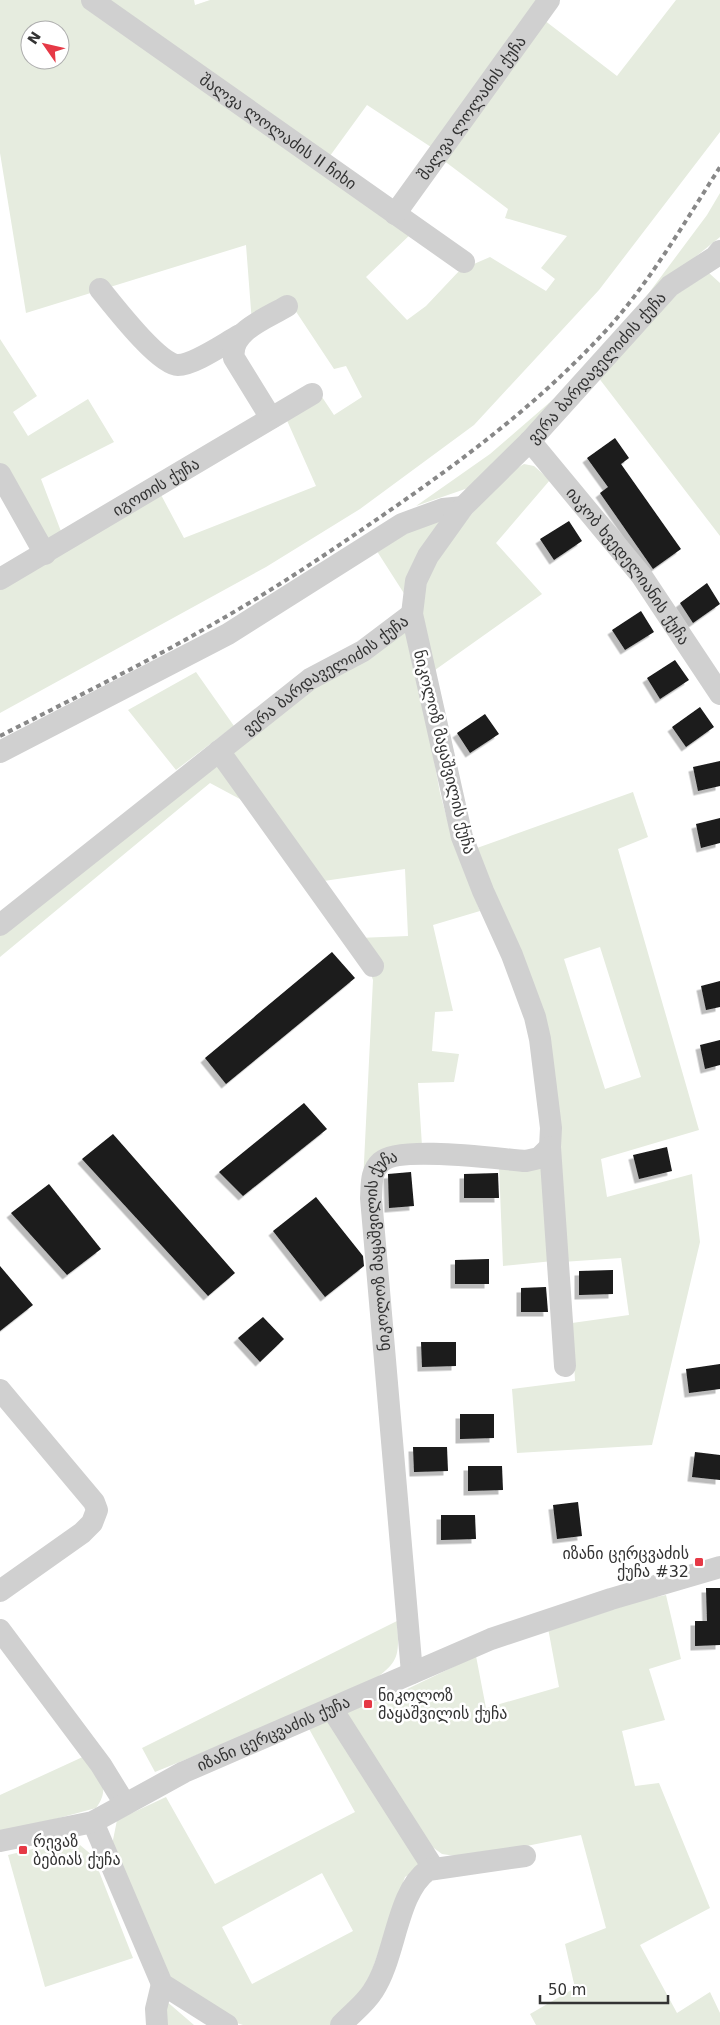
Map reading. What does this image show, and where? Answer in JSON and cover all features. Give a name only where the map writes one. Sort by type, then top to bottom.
[{"type":"street","name":"შალვა ლოლაძის II ჩიხი","points":[[92,0],[464,262]]},
{"type":"street","name":"შალვა ლოლაძის ქუჩა","points":[[395,214],[549,0]]},
{"type":"street","name":"ვერა ბარდაველიძის ქუჩა","points":[[0,925],[310,679],[363,651],[412,614],[416,581],[428,556],[463,508],[530,441],[670,286],[715,257],[720,251]]},
{"type":"street","points":[[100,290],[160,358],[177,366],[188,364],[287,306]]},
{"type":"street","points":[[240,335],[232,349],[234,358],[271,418]]},
{"type":"street","name":"იგოთის ქუჩა","points":[[0,579],[312,394]]},
{"type":"street","name":"იაკობ ხვედელიანის ქუჩა","points":[[530,441],[642,576],[720,694]]},
{"type":"street","points":[[0,474],[45,554]]},
{"type":"street","points":[[0,752],[228,634],[402,524],[442,508],[463,508]]},
{"type":"street","name":"ნიკოლოზ მაყაშვილის ქუჩა","points":[[412,614],[462,837],[483,891],[512,954],[535,1017],[540,1039],[551,1128],[550,1146],[539,1158],[526,1161],[433,1153],[396,1155],[381,1161],[372,1175],[371,1198],[412,1672]]},
{"type":"street","points":[[219,751],[372,966]]},
{"type":"street","points":[[550,1146],[565,1366]]},
{"type":"street","points":[[0,1390],[94,1502],[97,1510],[92,1523],[82,1533],[0,1591]]},
{"type":"street","name":"იზანი ცერცვაძის ქუჩა","points":[[0,1841],[92,1822],[184,1772],[492,1639],[611,1599],[720,1567]]},
{"type":"street","points":[[0,1630],[101,1765],[125,1804]]},
{"type":"street","points":[[332,1708],[434,1869]]},
{"type":"street","points":[[92,1822],[162,1984],[227,2025]]},
{"type":"street","points":[[341,2025],[373,1992],[385,1966],[411,1889],[418,1877],[428,1870],[525,1856]]},
{"type":"street","points":[[157,2025],[156,2008],[162,1984]]},
{"type":"shaded area","points":[[0,0],[85,0],[414,231],[366,277],[407,320],[426,306],[460,270],[490,257],[546,291],[555,279],[541,268],[567,236],[505,218],[508,209],[443,160],[544,20],[617,76],[676,0],[720,0],[720,132],[599,290],[474,425],[360,509],[266,567],[0,713],[0,588],[160,493],[184,538],[316,486],[285,416],[320,394],[334,415],[362,397],[346,366],[334,369],[289,301],[252,323],[246,245],[26,313],[0,153]]},
{"type":"shaded area","points":[[104,0],[194,0],[195,5],[210,0],[542,0],[434,149],[367,105],[327,160]]},
{"type":"shaded area","points":[[720,193],[720,237],[667,280],[619,333],[707,215]]},
{"type":"shaded area","points":[[709,273],[720,283],[720,536],[598,377],[668,300]]},
{"type":"shaded area","points":[[0,339],[37,396],[13,412],[28,436],[88,399],[114,442],[41,479],[62,534],[47,542],[0,467]]},
{"type":"shaded area","points":[[572,383],[471,487],[416,506],[490,454]]},
{"type":"shaded area","points":[[524,464],[534,466],[550,480],[496,543],[542,594],[435,670],[421,617],[422,589],[441,551],[502,477]]},
{"type":"shaded area","points":[[441,518],[405,595],[373,545]]},
{"type":"shaded area","points":[[398,630],[411,634],[440,793],[455,848],[480,911],[433,925],[453,1011],[435,1012],[432,1051],[459,1054],[454,1082],[418,1083],[422,1146],[363,1183],[373,980],[358,938],[408,936],[405,869],[317,882],[231,754],[315,683]]},
{"type":"shaded area","points":[[196,672],[234,726],[176,770],[128,710]]},
{"type":"shaded area","points":[[215,765],[224,767],[251,805],[210,783],[0,957],[0,933]]},
{"type":"shaded area","points":[[633,792],[648,837],[618,849],[699,1130],[601,1159],[607,1197],[692,1174],[700,1242],[652,1445],[517,1453],[512,1389],[575,1381],[572,1323],[629,1315],[621,1258],[562,1262],[554,1093],[477,848]],"holes":[[[600,947],[641,1077],[605,1089],[564,959]]]},
{"type":"shaded area","points":[[499,1165],[546,1167],[553,1261],[503,1266]]},
{"type":"shaded area","points":[[666,1595],[681,1659],[649,1669],[665,1720],[622,1731],[635,1786],[659,1783],[710,1908],[640,1945],[677,2013],[710,1992],[720,2013],[720,2025],[536,2025],[530,2014],[575,1988],[565,1944],[606,1928],[581,1835],[468,1858],[442,1854],[431,1846],[345,1713],[403,1691],[476,1656],[486,1708],[559,1687],[548,1628],[608,1607]]},
{"type":"shaded area","points":[[397,1621],[398,1644],[395,1659],[386,1670],[368,1685],[155,1772],[142,1748]]},
{"type":"shaded area","points":[[329,1716],[424,1865],[405,1877],[370,1976],[357,1998],[331,2025],[243,2025],[227,2020],[179,1989],[167,1972],[112,1845],[117,1820],[166,1797],[215,1884],[355,1812],[308,1727]],"holes":[[[322,1873],[353,1931],[252,1984],[222,1927]]]},
{"type":"shaded area","points":[[87,1755],[102,1781],[103,1794],[96,1808],[0,1834],[0,1795]]},
{"type":"shaded area","points":[[66,1841],[80,1845],[93,1856],[133,1958],[45,1987],[8,1855]]},
{"type":"shaded area","points":[[165,2000],[194,2025],[163,2025]]},
{"type":"building","points":[[615,438],[629,458],[621,464],[681,549],[653,569],[600,493],[608,487],[587,458]]},
{"type":"building","points":[[569,521],[582,541],[554,560],[540,539]]},
{"type":"building","points":[[707,583],[720,604],[693,623],[680,603]]},
{"type":"building","points":[[641,611],[654,632],[625,650],[612,630]]},
{"type":"building","points":[[675,660],[689,680],[660,699],[647,678]]},
{"type":"building","points":[[700,707],[714,727],[686,747],[672,727]]},
{"type":"building","points":[[485,714],[499,734],[470,753],[457,733]]},
{"type":"building","points":[[720,761],[720,786],[698,791],[693,767]]},
{"type":"building","points":[[720,818],[720,843],[701,848],[696,824]]},
{"type":"building","points":[[332,952],[355,978],[226,1084],[205,1058]]},
{"type":"building","points":[[720,981],[720,1007],[706,1010],[701,986]]},
{"type":"building","points":[[720,1040],[720,1065],[705,1069],[700,1045]]},
{"type":"building","points":[[304,1103],[327,1129],[243,1196],[219,1172]]},
{"type":"building","points":[[113,1134],[235,1273],[208,1296],[82,1159]]},
{"type":"building","points":[[667,1147],[672,1171],[639,1179],[633,1155]]},
{"type":"building","points":[[411,1172],[414,1206],[389,1208],[388,1174]]},
{"type":"building","points":[[498,1173],[499,1198],[464,1198],[464,1174]]},
{"type":"building","points":[[49,1184],[101,1249],[67,1275],[11,1213]]},
{"type":"building","points":[[316,1197],[363,1256],[364,1266],[325,1297],[273,1231]]},
{"type":"building","points":[[489,1259],[489,1284],[455,1284],[455,1260]]},
{"type":"building","points":[[0,1266],[33,1305],[0,1331]]},
{"type":"building","points":[[613,1270],[613,1294],[579,1295],[579,1271]]},
{"type":"building","points":[[546,1287],[548,1312],[521,1312],[521,1288]]},
{"type":"building","points":[[263,1317],[284,1339],[260,1362],[238,1338]]},
{"type":"building","points":[[421,1342],[456,1342],[456,1366],[422,1367]]},
{"type":"building","points":[[720,1364],[720,1389],[689,1393],[686,1369]]},
{"type":"building","points":[[460,1414],[494,1414],[494,1438],[460,1439]]},
{"type":"building","points":[[413,1447],[447,1447],[448,1471],[414,1472]]},
{"type":"building","points":[[695,1452],[720,1455],[720,1480],[692,1477]]},
{"type":"building","points":[[468,1466],[502,1466],[503,1490],[468,1491]]},
{"type":"building","points":[[578,1502],[582,1536],[557,1539],[553,1505]]},
{"type":"building","points":[[441,1515],[475,1515],[476,1539],[441,1540]]},
{"type":"building","points":[[706,1588],[720,1588],[720,1645],[695,1646],[695,1621],[707,1621]]},
{"type":"railway","points":[[0,736],[111,680],[263,594],[419,490],[477,447],[560,377],[611,325],[655,268],[720,167]]},
{"type":"place","name":"იზანი ცერცვაძის ქუჩა #32","points":[[699,1562]]},
{"type":"place","name":"ნიკოლოზ მაყაშვილის ქუჩა","points":[[368,1704]]},
{"type":"place","name":"რევაზ ბებიას ქუჩა","points":[[23,1850]]}]
